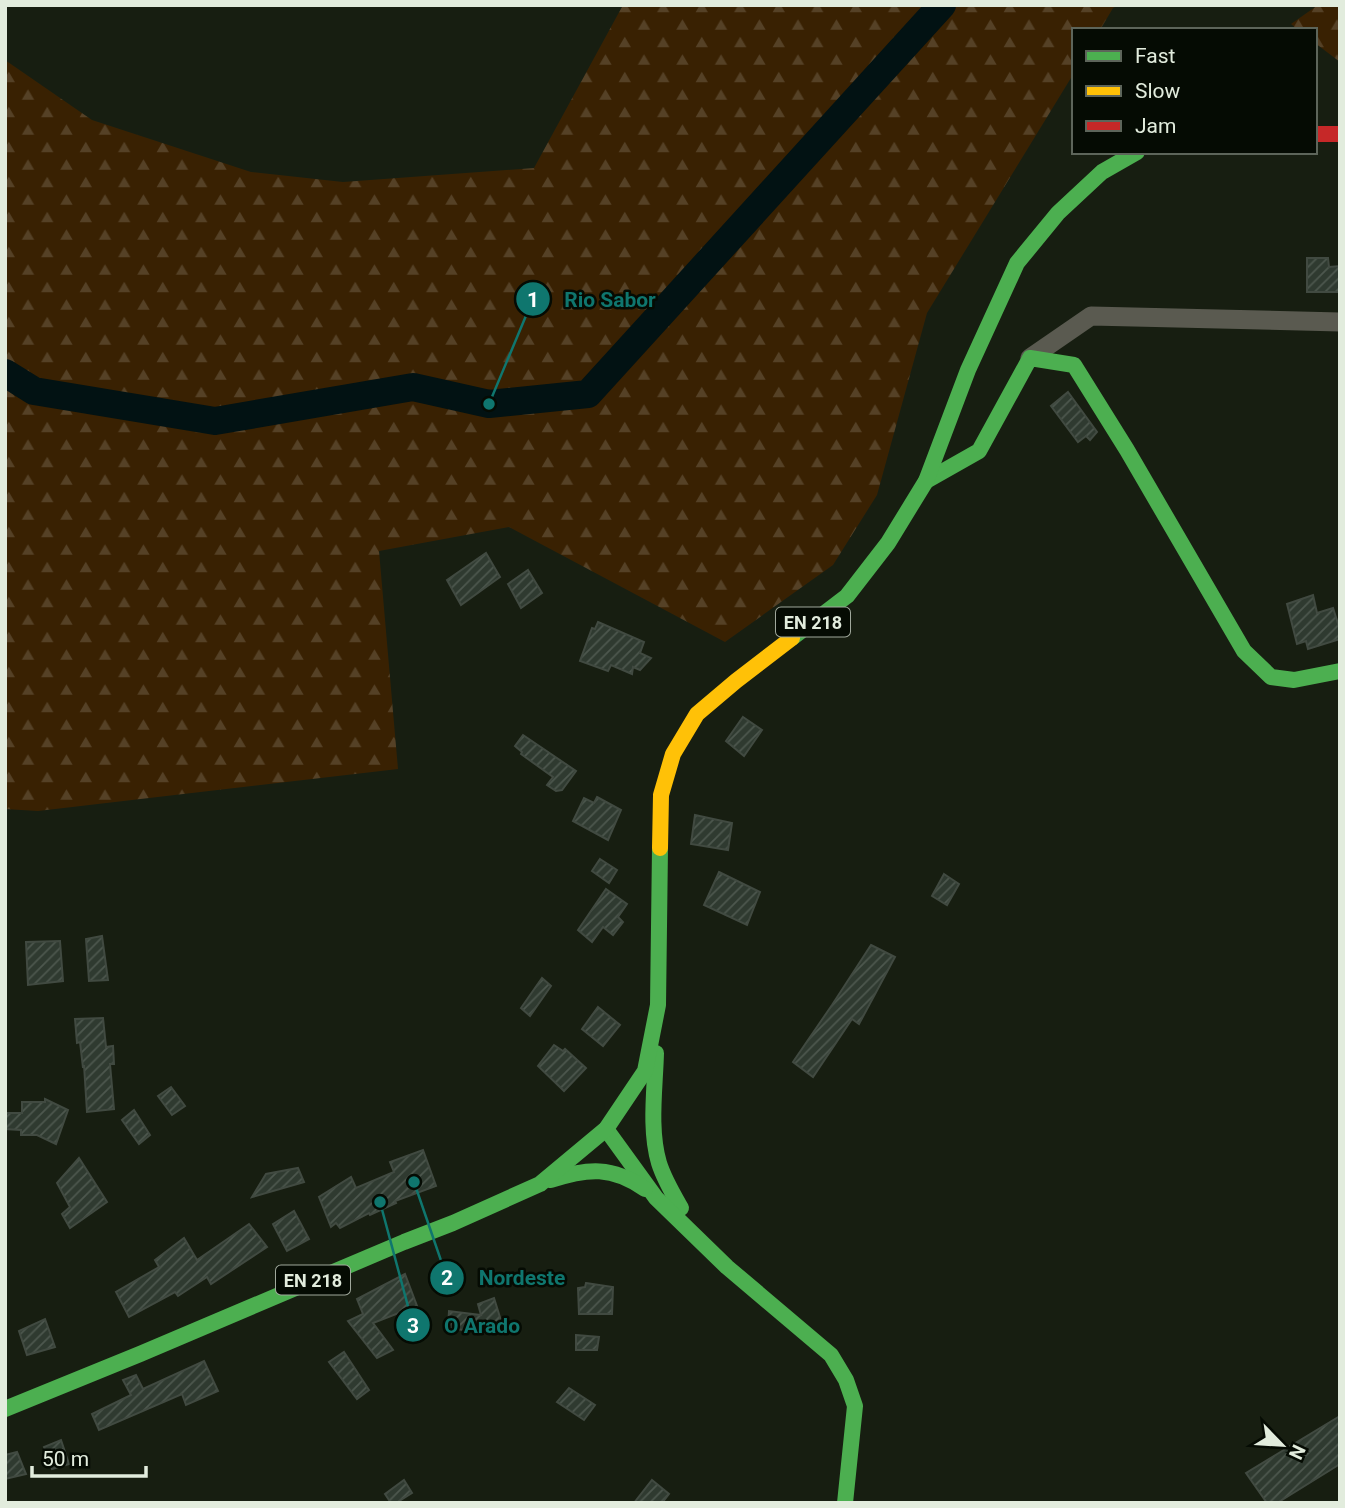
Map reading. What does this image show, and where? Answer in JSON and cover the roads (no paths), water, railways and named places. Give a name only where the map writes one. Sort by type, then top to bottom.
[{"type":"main road","points":[[1317,134],[1340,134]]},
{"type":"main road","name":"EN 218","points":[[5,1409],[453,1223],[540,1184],[606,1129],[645,1071],[658,1005],[661,795],[673,754],[697,714],[847,596],[888,542],[926,481],[968,370],[1017,264],[1058,213],[1102,172],[1134,154]]},
{"type":"main road","points":[[926,481],[979,451],[1030,358],[1074,365],[1127,450],[1244,651],[1271,677],[1294,680],[1340,671]]},
{"type":"main road","points":[[658,1005],[655,1141],[658,1160],[683,1212],[713,1254]]},
{"type":"main road","points":[[606,1129],[639,1146],[658,1160]]},
{"type":"main road","points":[[606,1129],[656,1198]]},
{"type":"main road","points":[[540,1184],[569,1174],[594,1170],[610,1171],[629,1178],[656,1198],[713,1254],[831,1354],[846,1380],[855,1406],[845,1503]]},
{"type":"street","points":[[1030,358],[1091,316],[1340,322]]},
{"type":"waterway","points":[[5,373],[34,391],[215,421],[413,387],[489,404],[588,394],[942,5]]},
{"type":"place","name":"Rio Sabor","points":[[489,404]]},
{"type":"place","name":"Nordeste","points":[[414,1182]]},
{"type":"place","name":"O Arado","points":[[380,1202]]}]
